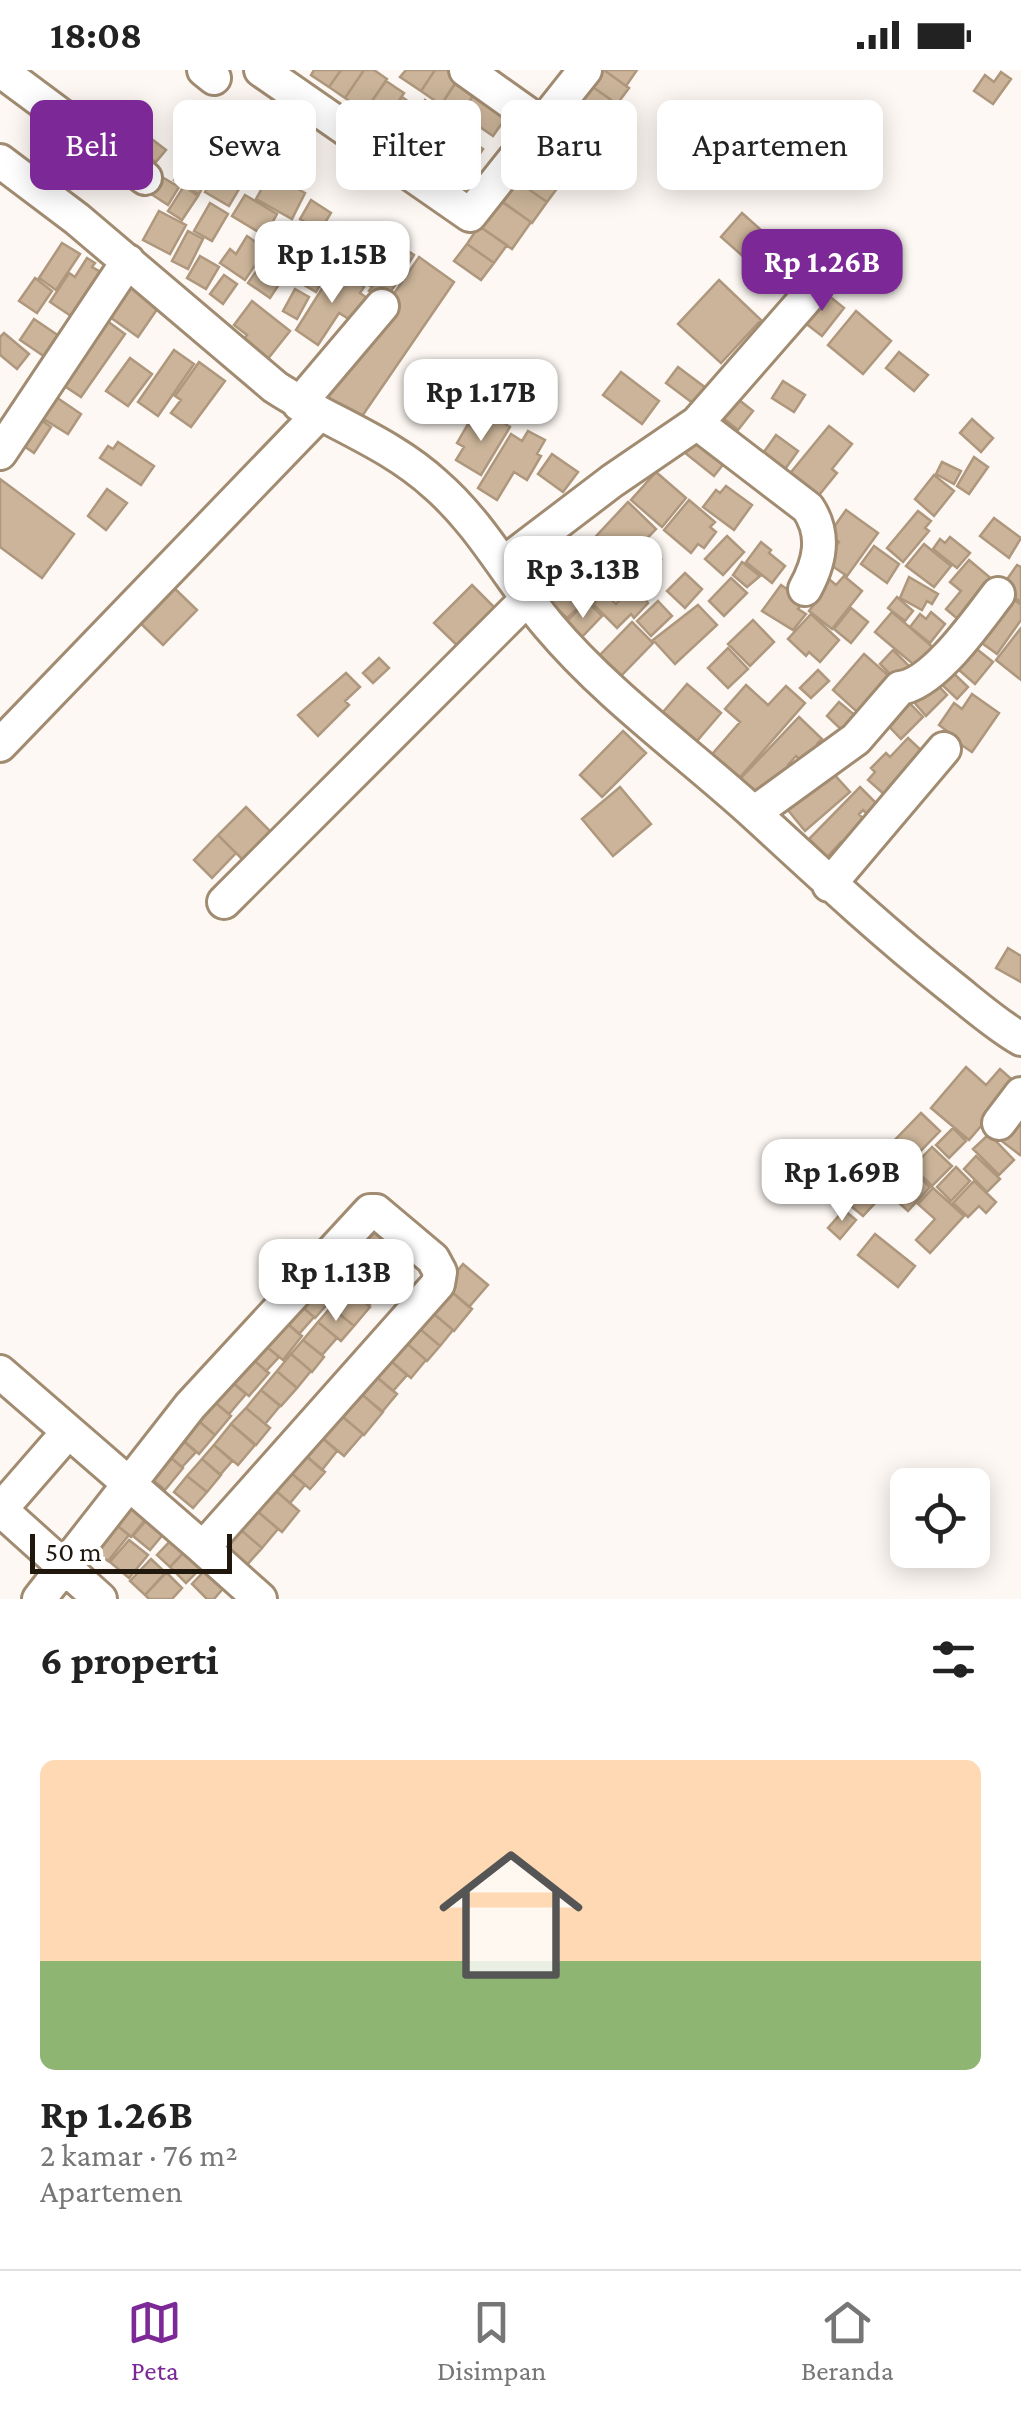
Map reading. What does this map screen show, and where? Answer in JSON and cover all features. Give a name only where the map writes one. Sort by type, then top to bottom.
[{"type":"street","points":[[0,70],[41,100]]},
{"type":"street","points":[[261,70],[470,215],[501,176]]},
{"type":"street","points":[[466,70],[508,100]]},
{"type":"street","points":[[561,100],[585,70]]},
{"type":"street","points":[[0,161],[52,199],[259,375],[309,408],[396,452],[435,483],[465,512],[548,625],[583,662],[829,884],[1017,1027]]},
{"type":"street","points":[[0,453],[128,262]]},
{"type":"street","points":[[503,564],[612,481],[697,423],[808,296]]},
{"type":"street","points":[[0,745],[309,408],[382,306]]},
{"type":"street","points":[[697,423],[808,508],[817,522],[820,554],[805,589]]},
{"type":"street","points":[[754,813],[856,740],[900,688],[914,686],[944,659],[998,594]]},
{"type":"street","points":[[224,902],[528,598]]},
{"type":"street","points":[[829,884],[944,749]]},
{"type":"street","points":[[999,1123],[1021,1094]]},
{"type":"street","points":[[38,1599],[190,1406],[370,1211],[382,1216],[432,1259],[440,1272],[438,1284],[203,1548]]},
{"type":"street","points":[[0,1372],[260,1599]]},
{"type":"street","points":[[68,1432],[0,1509],[100,1599]]},
{"type":"building","points":[[314,70],[341,70],[329,87],[311,75]]},
{"type":"building","points":[[341,70],[364,70],[345,98],[329,87]]},
{"type":"building","points":[[364,70],[374,70],[387,79],[373,100],[345,98]]},
{"type":"building","points":[[406,70],[435,70],[421,91],[400,77]]},
{"type":"building","points":[[435,70],[455,70],[461,74],[444,100],[434,100],[421,91]]},
{"type":"building","points":[[596,70],[604,70],[629,88],[620,100],[611,100],[587,83]]},
{"type":"building","points":[[604,70],[637,70],[626,86]]},
{"type":"building","points":[[1001,72],[1011,79],[993,104],[974,91],[985,75],[994,82]]},
{"type":"building","points":[[461,75],[479,87],[470,100],[444,100]]},
{"type":"building","points":[[386,81],[404,93],[399,100],[373,100]]},
{"type":"building","points":[[587,83],[610,99],[609,100],[576,100]]},
{"type":"building","points":[[474,94],[501,112],[501,125],[493,136],[481,128],[481,100],[470,100]]},
{"type":"building","points":[[153,140],[166,150],[156,162],[153,160]]},
{"type":"building","points":[[162,177],[177,190],[168,205],[151,194]]},
{"type":"building","points":[[181,190],[198,196],[182,220],[168,211]]},
{"type":"building","points":[[206,190],[238,190],[229,206]]},
{"type":"building","points":[[261,190],[305,193],[292,219],[256,199]]},
{"type":"building","points":[[511,190],[530,190],[547,202],[532,223],[503,202]]},
{"type":"building","points":[[530,190],[556,190],[547,202]]},
{"type":"building","points":[[245,195],[277,214],[265,236],[232,216]]},
{"type":"building","points":[[498,199],[531,222],[512,249],[479,226]]},
{"type":"building","points":[[311,200],[331,213],[320,231],[300,219]]},
{"type":"building","points":[[210,203],[228,214],[212,241],[194,231]]},
{"type":"building","points":[[159,211],[186,225],[170,254],[143,240]]},
{"type":"building","points":[[742,213],[799,264],[778,287],[721,237]]},
{"type":"building","points":[[479,226],[507,245],[494,263],[467,244]]},
{"type":"building","points":[[369,227],[414,255],[385,301],[369,291],[372,287],[343,269]]},
{"type":"building","points":[[188,231],[203,239],[188,269],[172,261]]},
{"type":"building","points":[[247,236],[266,249],[245,280],[220,263],[230,249],[236,254]]},
{"type":"building","points":[[62,243],[80,254],[56,290],[39,278]]},
{"type":"building","points":[[467,244],[494,263],[481,280],[454,261]]},
{"type":"building","points":[[316,245],[336,257],[316,292],[299,282],[303,275],[290,267],[296,257],[306,263]]},
{"type":"building","points":[[268,254],[289,269],[270,298],[248,283]]},
{"type":"building","points":[[200,256],[219,267],[206,289],[187,278]]},
{"type":"building","points":[[419,257],[454,282],[358,422],[323,398]]},
{"type":"building","points":[[87,258],[95,263],[92,267],[106,275],[77,320],[50,302],[69,273],[75,277]]},
{"type":"building","points":[[335,268],[364,287],[360,293],[367,298],[352,321],[339,313],[318,345],[296,330]]},
{"type":"building","points":[[224,275],[237,284],[223,304],[210,294]]},
{"type":"building","points":[[35,278],[52,291],[37,313],[19,301]]},
{"type":"building","points":[[719,280],[761,320],[721,363],[678,324]]},
{"type":"building","points":[[129,283],[160,305],[138,337],[107,315]]},
{"type":"building","points":[[295,289],[309,297],[297,319],[283,311]]},
{"type":"building","points":[[823,291],[844,308],[822,336],[800,319]]},
{"type":"building","points":[[252,301],[290,331],[263,365],[239,345],[247,335],[234,325]]},
{"type":"building","points":[[856,311],[891,341],[863,374],[828,345]]},
{"type":"building","points":[[99,315],[125,334],[81,397],[60,383]]},
{"type":"building","points":[[34,319],[62,338],[48,359],[20,340]]},
{"type":"building","points":[[4,333],[29,354],[17,369],[0,355],[0,337]]},
{"type":"building","points":[[174,350],[194,364],[158,416],[138,402]]},
{"type":"building","points":[[899,352],[928,375],[914,391],[886,368]]},
{"type":"building","points":[[130,358],[152,374],[128,406],[106,391]]},
{"type":"building","points":[[199,362],[225,381],[191,427],[171,413],[181,400],[175,396]]},
{"type":"building","points":[[678,367],[706,388],[694,404],[666,383]]},
{"type":"building","points":[[621,372],[659,401],[642,424],[603,395]]},
{"type":"building","points":[[783,381],[805,395],[794,412],[772,398]]},
{"type":"building","points":[[729,392],[753,411],[738,430],[713,410]]},
{"type":"building","points":[[56,397],[81,414],[68,434],[42,418]]},
{"type":"building","points":[[32,414],[51,427],[34,453],[15,440]]},
{"type":"building","points":[[489,414],[510,427],[481,475],[456,460],[464,447],[457,443],[468,424],[479,431]]},
{"type":"building","points":[[972,419],[993,438],[981,452],[960,433]]},
{"type":"building","points":[[829,426],[852,444],[832,469],[837,473],[815,500],[787,477]]},
{"type":"building","points":[[528,431],[545,440],[527,480],[514,472],[497,500],[478,488],[511,434],[522,441]]},
{"type":"building","points":[[698,434],[729,457],[714,476],[684,452]]},
{"type":"building","points":[[776,435],[798,451],[778,479],[756,463]]},
{"type":"building","points":[[118,442],[154,466],[141,485],[100,458],[108,446],[113,449]]},
{"type":"building","points":[[552,454],[578,472],[563,492],[538,474]]},
{"type":"building","points":[[974,457],[988,467],[969,494],[957,486]]},
{"type":"building","points":[[942,462],[961,471],[954,484],[936,474]]},
{"type":"building","points":[[656,472],[686,498],[662,527],[631,500]]},
{"type":"building","points":[[934,475],[954,491],[934,516],[915,499]]},
{"type":"building","points":[[0,479],[74,534],[42,578],[0,547]]},
{"type":"building","points":[[726,486],[752,505],[734,530],[703,507],[716,490],[720,493]]},
{"type":"building","points":[[107,489],[127,503],[106,530],[88,516]]},
{"type":"building","points":[[689,500],[715,522],[710,527],[716,532],[704,548],[698,544],[691,553],[664,530]]},
{"type":"building","points":[[628,502],[656,529],[614,573],[586,547]]},
{"type":"building","points":[[846,510],[878,533],[847,576],[825,561],[839,542],[829,534]]},
{"type":"building","points":[[918,511],[931,521],[925,528],[929,531],[903,562],[887,548]]},
{"type":"building","points":[[994,518],[1021,538],[1009,558],[980,536]]},
{"type":"building","points":[[727,536],[744,552],[723,575],[705,559]]},
{"type":"building","points":[[950,537],[970,553],[957,568],[933,549],[940,539],[945,543]]},
{"type":"building","points":[[761,542],[785,566],[772,583],[746,562]]},
{"type":"building","points":[[924,544],[951,566],[934,587],[906,566]]},
{"type":"building","points":[[647,546],[661,559],[633,587],[648,603],[617,628],[593,604],[604,593],[616,604],[621,598],[614,592],[619,586],[613,581]]},
{"type":"building","points":[[874,546],[899,564],[887,583],[861,564]]},
{"type":"building","points":[[584,550],[613,577],[567,618],[541,594],[559,575],[554,569],[567,556],[573,562]]},
{"type":"building","points":[[969,560],[1000,586],[966,626],[946,609],[961,591],[950,582]]},
{"type":"building","points":[[742,562],[760,576],[747,587],[733,575]]},
{"type":"building","points":[[1017,565],[1021,567],[1021,602],[1001,588]]},
{"type":"building","points":[[685,573],[702,589],[685,608],[667,591]]},
{"type":"building","points":[[823,574],[836,585],[844,576],[862,591],[832,629],[809,611],[818,599],[809,592]]},
{"type":"building","points":[[909,577],[938,594],[922,610],[900,598]]},
{"type":"building","points":[[731,578],[747,593],[724,616],[709,601]]},
{"type":"building","points":[[170,584],[197,610],[163,645],[136,619]]},
{"type":"building","points":[[472,585],[502,615],[465,653],[434,623]]},
{"type":"building","points":[[781,585],[804,601],[798,609],[806,614],[793,630],[762,611]]},
{"type":"building","points":[[1004,592],[1021,605],[1021,620],[997,654],[972,636]]},
{"type":"building","points":[[897,597],[913,611],[905,621],[888,608]]},
{"type":"building","points":[[587,601],[602,616],[579,640],[563,625]]},
{"type":"building","points":[[658,601],[672,616],[651,636],[637,621]]},
{"type":"building","points":[[698,605],[717,625],[675,664],[653,640]]},
{"type":"building","points":[[851,608],[868,622],[851,643],[834,629]]},
{"type":"building","points":[[892,612],[936,650],[919,669],[875,632]]},
{"type":"building","points":[[931,612],[945,624],[930,643],[910,627],[920,614],[926,619]]},
{"type":"building","points":[[811,614],[839,640],[820,662],[809,652],[806,656],[788,639]]},
{"type":"building","points":[[753,620],[774,642],[750,666],[728,644]]},
{"type":"building","points":[[632,622],[653,643],[619,678],[598,657]]},
{"type":"building","points":[[1021,628],[1021,680],[996,660]]},
{"type":"building","points":[[968,642],[993,662],[975,684],[951,663]]},
{"type":"building","points":[[728,648],[748,669],[728,688],[708,668]]},
{"type":"building","points":[[893,650],[914,671],[901,685],[880,664]]},
{"type":"building","points":[[864,654],[898,684],[866,720],[833,690]]},
{"type":"building","points":[[379,658],[389,668],[373,683],[363,673]]},
{"type":"building","points":[[947,667],[968,687],[957,699],[936,679]]},
{"type":"building","points":[[818,670],[829,681],[811,698],[800,688]]},
{"type":"building","points":[[346,673],[360,687],[345,701],[349,705],[318,736],[298,715]]},
{"type":"building","points":[[934,681],[947,695],[926,716],[913,701]]},
{"type":"building","points":[[687,684],[721,713],[697,741],[663,712]]},
{"type":"building","points":[[746,685],[768,705],[786,686],[805,703],[735,783],[708,759],[740,722],[725,709]]},
{"type":"building","points":[[900,693],[923,717],[901,739],[883,720]]},
{"type":"building","points":[[972,694],[999,713],[972,752],[945,734],[947,731],[939,725],[954,703],[962,709]]},
{"type":"building","points":[[839,702],[863,722],[849,737],[827,716]]},
{"type":"building","points":[[799,717],[822,739],[817,744],[822,749],[806,766],[796,756],[788,765],[795,772],[758,795],[740,779]]},
{"type":"building","points":[[623,731],[646,753],[602,797],[580,775]]},
{"type":"building","points":[[908,738],[925,754],[885,795],[868,780],[875,772],[871,768],[886,753],[890,757]]},
{"type":"building","points":[[832,772],[850,792],[805,831],[787,809]]},
{"type":"building","points":[[620,787],[651,824],[613,856],[582,819]]},
{"type":"building","points":[[860,787],[878,805],[868,815],[863,810],[859,814],[870,826],[848,849],[841,842],[827,857],[809,839]]},
{"type":"building","points":[[246,807],[273,834],[245,862],[218,835]]},
{"type":"building","points":[[218,835],[236,853],[212,878],[194,860]]},
{"type":"building","points":[[1008,948],[1021,956],[1021,982],[996,968]]},
{"type":"building","points":[[966,1067],[986,1085],[1000,1069],[1017,1084],[969,1140],[931,1108]]},
{"type":"building","points":[[1021,1107],[1021,1154],[1020,1155],[994,1135]]},
{"type":"building","points":[[921,1113],[940,1131],[907,1165],[888,1147]]},
{"type":"building","points":[[953,1128],[966,1141],[949,1158],[936,1145]]},
{"type":"building","points":[[989,1134],[1014,1160],[999,1175],[973,1149]]},
{"type":"building","points":[[932,1147],[952,1166],[932,1186],[913,1167]]},
{"type":"building","points":[[883,1153],[898,1170],[875,1192],[859,1175]]},
{"type":"building","points":[[976,1156],[1000,1179],[987,1192],[964,1169]]},
{"type":"building","points":[[956,1167],[970,1181],[951,1201],[937,1187]]},
{"type":"building","points":[[912,1170],[930,1187],[908,1211],[889,1194]]},
{"type":"building","points":[[974,1181],[996,1202],[986,1213],[979,1206],[968,1217],[953,1203]]},
{"type":"building","points":[[858,1186],[876,1202],[863,1216],[845,1201]]},
{"type":"building","points":[[933,1188],[964,1216],[930,1253],[916,1240],[935,1219],[918,1204]]},
{"type":"building","points":[[844,1210],[856,1220],[840,1239],[828,1228]]},
{"type":"building","points":[[373,1214],[396,1234],[378,1255],[355,1236]]},
{"type":"building","points":[[875,1234],[915,1266],[898,1287],[858,1255]]},
{"type":"building","points":[[400,1236],[420,1253],[403,1273],[383,1256]]},
{"type":"building","points":[[343,1250],[362,1266],[346,1284],[328,1268]]},
{"type":"building","points":[[376,1260],[396,1277],[381,1294],[362,1277]]},
{"type":"building","points":[[463,1264],[488,1285],[469,1307],[445,1286]]},
{"type":"building","points":[[328,1268],[346,1284],[332,1301],[313,1285]]},
{"type":"building","points":[[358,1275],[380,1293],[369,1305],[347,1287]]},
{"type":"building","points":[[313,1285],[331,1300],[315,1318],[298,1303]]},
{"type":"building","points":[[445,1286],[472,1309],[454,1331],[427,1308]]},
{"type":"building","points":[[347,1287],[370,1307],[354,1326],[331,1307]]},
{"type":"building","points":[[296,1301],[314,1317],[299,1334],[281,1318]]},
{"type":"building","points":[[331,1307],[354,1326],[341,1341],[318,1322]]},
{"type":"building","points":[[427,1308],[453,1330],[440,1346],[413,1323]]},
{"type":"building","points":[[281,1318],[302,1336],[283,1360],[261,1342]]},
{"type":"building","points":[[318,1322],[337,1338],[322,1355],[303,1340]]},
{"type":"building","points":[[413,1323],[440,1346],[427,1361],[401,1338]]},
{"type":"building","points":[[401,1338],[426,1360],[411,1378],[385,1356]]},
{"type":"building","points":[[303,1340],[324,1357],[312,1372],[291,1354]]},
{"type":"building","points":[[261,1342],[279,1357],[266,1371],[249,1356]]},
{"type":"building","points":[[291,1354],[311,1371],[297,1388],[277,1371]]},
{"type":"building","points":[[247,1355],[269,1373],[249,1396],[227,1378]]},
{"type":"building","points":[[385,1356],[407,1375],[393,1391],[372,1373]]},
{"type":"building","points":[[277,1371],[297,1388],[281,1406],[261,1390]]},
{"type":"building","points":[[372,1373],[397,1394],[382,1412],[357,1390]]},
{"type":"building","points":[[227,1378],[246,1394],[229,1414],[210,1398]]},
{"type":"building","points":[[354,1388],[383,1412],[364,1435],[335,1410]]},
{"type":"building","points":[[261,1390],[280,1406],[265,1424],[246,1408]]},
{"type":"building","points":[[210,1398],[231,1416],[215,1435],[194,1417]]},
{"type":"building","points":[[246,1408],[270,1428],[256,1445],[231,1424]]},
{"type":"building","points":[[332,1408],[363,1434],[344,1456],[313,1430]]},
{"type":"building","points":[[194,1417],[215,1435],[199,1454],[178,1436]]},
{"type":"building","points":[[231,1424],[255,1445],[238,1465],[214,1445]]},
{"type":"building","points":[[313,1430],[337,1451],[322,1470],[298,1449]]},
{"type":"building","points":[[178,1436],[196,1452],[182,1467],[164,1452]]},
{"type":"building","points":[[214,1445],[232,1461],[220,1475],[202,1459]]},
{"type":"building","points":[[298,1449],[325,1472],[310,1489],[283,1466]]},
{"type":"building","points":[[164,1452],[183,1468],[165,1490],[146,1474]]},
{"type":"building","points":[[202,1459],[221,1475],[207,1492],[187,1476]]},
{"type":"building","points":[[283,1466],[305,1485],[290,1503],[268,1484]]},
{"type":"building","points":[[187,1476],[207,1492],[193,1508],[174,1492]]},
{"type":"building","points":[[268,1484],[299,1511],[282,1532],[250,1505]]},
{"type":"building","points":[[132,1501],[149,1515],[131,1537],[114,1523]]},
{"type":"building","points":[[250,1505],[278,1529],[262,1548],[234,1524]]},
{"type":"building","points":[[149,1517],[166,1531],[150,1550],[133,1536]]},
{"type":"building","points":[[114,1523],[129,1535],[108,1561],[93,1549]]},
{"type":"building","points":[[234,1524],[262,1548],[245,1567],[217,1543]]},
{"type":"building","points":[[174,1537],[187,1549],[170,1567],[157,1555]]},
{"type":"building","points":[[129,1540],[148,1555],[129,1578],[110,1562]]},
{"type":"building","points":[[188,1548],[205,1564],[186,1583],[170,1567]]},
{"type":"building","points":[[151,1559],[166,1573],[145,1595],[130,1581]]},
{"type":"building","points":[[209,1566],[227,1584],[214,1599],[207,1599],[192,1584]]},
{"type":"building","points":[[166,1572],[182,1588],[172,1599],[149,1599],[145,1595]]}]
